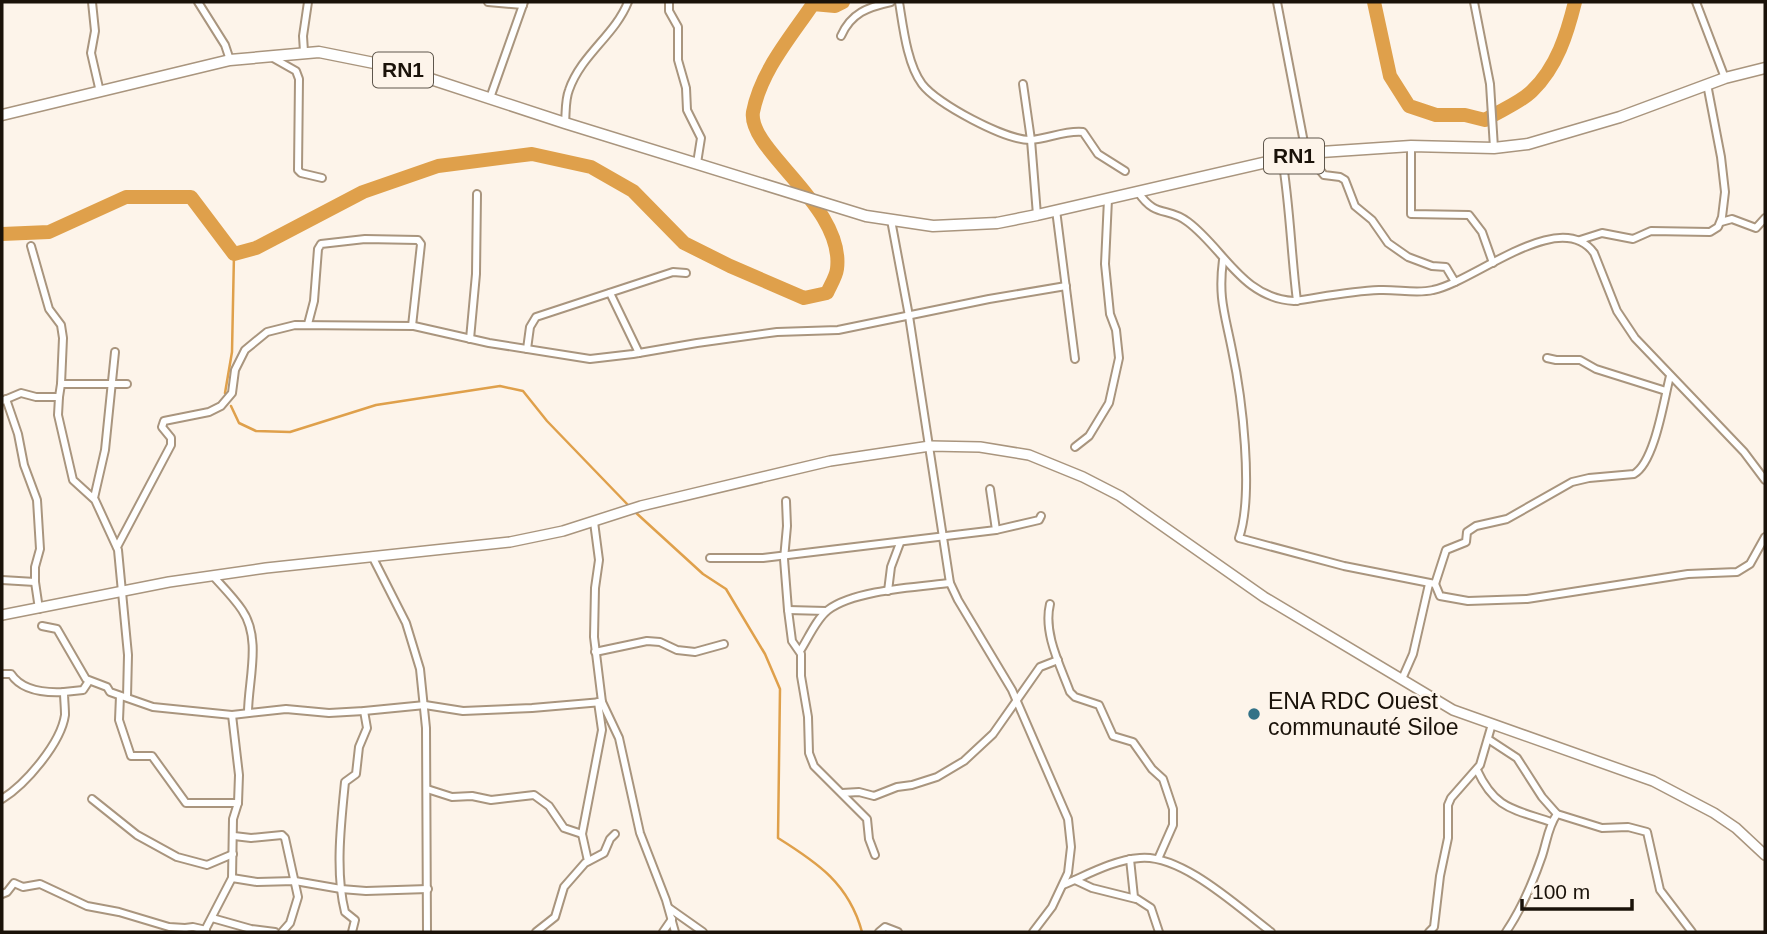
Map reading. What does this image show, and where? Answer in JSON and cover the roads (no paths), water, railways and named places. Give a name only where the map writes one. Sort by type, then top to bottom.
[{"type":"highway","name":"RN1","points":[[2,114],[230,60],[319,52],[381,63],[820,202],[918,225],[950,226],[997,223],[1037,215],[1306,153],[1411,146],[1494,148],[1528,144],[1620,117],[1725,78],[1765,68]]},
{"type":"main road","points":[[2,615],[169,582],[372,555],[510,542],[563,531],[641,506],[830,461],[930,446],[980,447],[1028,455],[1074,472],[1120,496],[1264,597],[1453,710],[1671,789],[1736,828],[1765,855]]},
{"type":"street","points":[[92,2],[95,33],[90,53],[100,92]]},
{"type":"street","points":[[198,2],[225,45],[230,60]]},
{"type":"street","points":[[304,52],[303,36],[308,2]]},
{"type":"street","points":[[488,2],[524,3],[490,98]]},
{"type":"street","points":[[565,123],[571,85],[587,59],[620,22],[628,2]]},
{"type":"street","points":[[669,2],[678,27],[678,61],[686,88],[687,110],[701,138],[697,163]]},
{"type":"street","points":[[841,36],[846,24],[856,14],[891,2]]},
{"type":"street","points":[[900,2],[908,49],[921,83],[947,104],[977,123],[1031,140],[1083,132],[1098,154],[1125,171]]},
{"type":"street","points":[[1277,2],[1306,153],[1326,176],[1343,178],[1355,206],[1372,220],[1388,243],[1408,257],[1432,266],[1446,267],[1455,282]]},
{"type":"street","points":[[1474,2],[1490,84],[1494,148]]},
{"type":"street","points":[[1696,2],[1725,78]]},
{"type":"street","points":[[268,55],[289,66],[299,79],[297,166],[301,173],[322,178]]},
{"type":"street","points":[[1024,84],[1037,215]]},
{"type":"street","points":[[1580,240],[1602,233],[1633,239],[1651,231],[1715,231],[1721,222],[1723,169],[1707,84]]},
{"type":"street","points":[[1411,146],[1412,214],[1469,215],[1482,232],[1493,263]]},
{"type":"street","points":[[1282,158],[1290,207],[1291,253],[1297,301]]},
{"type":"street","points":[[1138,192],[1149,207],[1186,220],[1223,260],[1261,292],[1282,301],[1369,290],[1434,290],[1548,239],[1570,237],[1580,240],[1594,253],[1624,324],[1764,475]]},
{"type":"street","points":[[470,340],[476,274],[477,194]]},
{"type":"street","points":[[1074,447],[1089,436],[1109,403],[1119,358],[1116,330],[1110,314],[1105,264],[1108,198]]},
{"type":"street","points":[[1056,210],[1075,359]]},
{"type":"street","points":[[1721,222],[1732,219],[1756,228],[1765,218]]},
{"type":"street","points":[[891,220],[909,316],[950,583],[1017,701],[1068,819],[1070,863],[1052,908],[1033,932]]},
{"type":"street","points":[[308,324],[314,301],[318,249],[321,244],[358,240],[418,240],[421,244],[412,326]]},
{"type":"street","points":[[31,246],[49,309],[61,325],[63,345],[58,415],[73,480],[94,498],[117,547],[128,655],[119,720],[130,755],[152,756],[186,803],[238,803]]},
{"type":"street","points":[[1223,260],[1220,292],[1233,353],[1247,486],[1239,538],[1344,566],[1432,584],[1440,596],[1468,601],[1527,599],[1688,574],[1737,572],[1750,564],[1765,537]]},
{"type":"street","points":[[527,349],[530,327],[536,317],[581,300],[673,272],[686,272]]},
{"type":"street","points":[[117,547],[171,445],[171,438],[162,427],[164,421],[209,412],[221,406],[232,393],[235,369],[245,350],[267,332],[308,324],[412,326],[470,340],[590,359],[776,332],[838,330],[1066,286]]},
{"type":"street","points":[[610,293],[639,353]]},
{"type":"street","points":[[94,498],[106,447],[115,352]]},
{"type":"street","points":[[1547,358],[1580,359],[1592,368],[1666,391]]},
{"type":"street","points":[[1402,678],[1413,654],[1432,584],[1446,550],[1466,542],[1467,532],[1476,526],[1507,519],[1572,482],[1634,474],[1640,470],[1648,456],[1671,376]]},
{"type":"street","points":[[61,384],[127,384]]},
{"type":"street","points":[[39,609],[35,582],[35,567],[40,549],[37,500],[24,465],[18,434],[4,400],[21,393],[36,397],[59,397]]},
{"type":"street","points":[[990,489],[996,530]]},
{"type":"street","points":[[786,501],[784,555],[788,610],[792,641],[800,651]]},
{"type":"street","points":[[709,558],[757,559],[944,538],[996,530],[1039,520],[1041,516]]},
{"type":"street","points":[[588,861],[582,834],[602,730],[595,652],[595,587],[599,560],[594,522]]},
{"type":"street","points":[[888,591],[891,567],[900,543]]},
{"type":"street","points":[[372,555],[406,624],[420,669],[425,705],[427,932]]},
{"type":"street","points":[[214,576],[242,610],[250,627],[252,651],[248,713]]},
{"type":"street","points":[[2,580],[35,582]]},
{"type":"street","points":[[875,855],[869,839],[867,819],[814,766],[810,757],[800,651],[827,611],[845,601],[888,591],[950,583]]},
{"type":"street","points":[[1050,604],[1047,617],[1058,660],[1072,695],[1099,705],[1113,736],[1133,741],[1152,769],[1163,779],[1173,809],[1173,825],[1158,859]]},
{"type":"street","points":[[788,610],[827,611]]},
{"type":"street","points":[[42,626],[57,629],[83,676],[89,681],[107,687],[110,692],[162,708],[232,715],[286,709],[329,713],[425,705],[463,710],[600,702]]},
{"type":"street","points":[[595,652],[647,641],[695,652],[724,644]]},
{"type":"street","points":[[842,793],[859,792],[874,796],[940,775],[964,761],[990,737],[1040,667],[1058,660]]},
{"type":"street","points":[[2,674],[11,674],[16,682],[43,692],[83,690],[89,681]]},
{"type":"street","points":[[2,799],[15,790],[54,745],[64,718],[64,692]]},
{"type":"street","points":[[600,702],[618,732],[640,833],[669,908],[675,932]]},
{"type":"street","points":[[352,932],[355,920],[345,912],[341,889],[341,818],[345,782],[357,771],[359,747],[368,728],[364,711]]},
{"type":"street","points":[[2,894],[14,883],[23,887],[40,884],[86,906],[120,912],[169,928],[184,930],[193,927],[205,931],[232,878],[233,819],[238,803],[239,766],[232,715]]},
{"type":"street","points":[[1432,931],[1448,838],[1448,805],[1451,798],[1477,770],[1492,724]]},
{"type":"street","points":[[1488,739],[1517,758],[1542,797],[1557,814],[1602,828],[1628,827],[1647,832],[1660,890],[1692,932]]},
{"type":"street","points":[[1477,770],[1489,792],[1500,804],[1551,822]]},
{"type":"street","points":[[427,789],[452,797],[472,796],[491,800],[534,795],[549,806],[564,828],[582,834]]},
{"type":"street","points":[[92,799],[137,835],[177,857],[206,865],[233,854]]},
{"type":"street","points":[[1506,932],[1514,921],[1535,874],[1551,822],[1557,814]]},
{"type":"street","points":[[536,932],[555,918],[562,890],[588,861],[604,853],[615,834]]},
{"type":"street","points":[[234,836],[251,838],[282,835],[287,842],[298,897],[290,923],[282,932]]},
{"type":"street","points":[[1130,859],[1136,899]]},
{"type":"street","points":[[1062,885],[1117,862],[1158,859],[1190,872],[1270,932]]},
{"type":"street","points":[[232,878],[257,882],[295,881],[341,889],[382,892],[428,889]]},
{"type":"street","points":[[1074,880],[1092,888],[1136,899],[1151,908],[1159,932]]},
{"type":"street","points":[[669,908],[702,932]]},
{"type":"street","points":[[212,918],[251,929],[275,932]]},
{"type":"street","points":[[663,932],[672,919]]},
{"type":"street","points":[[879,932],[885,927],[898,932]]},
{"type":"waterway","points":[[2,234],[49,232],[126,197],[191,197],[234,254],[256,248],[363,192],[438,166],[532,154],[591,167],[633,191],[684,243],[730,266],[804,298],[827,293],[837,269],[835,246],[826,223],[765,144],[755,127],[753,112],[769,69],[813,4],[835,6],[843,2]]},
{"type":"waterway","points":[[1374,2],[1390,76],[1409,106],[1436,115],[1465,115],[1485,120],[1522,99],[1541,82],[1560,50],[1575,2]]},
{"type":"waterway","points":[[225,393],[232,352],[234,254]]},
{"type":"waterway","points":[[231,406],[239,423],[256,431],[290,432],[376,405],[500,386],[523,391],[547,421],[629,506]]},
{"type":"waterway","points":[[634,511],[703,574],[726,589],[765,654],[780,689],[778,838],[830,876],[849,901],[862,932]]},
{"type":"place","name":"ENA RDC Ouest communauté Siloe","points":[[1254,714]]}]
